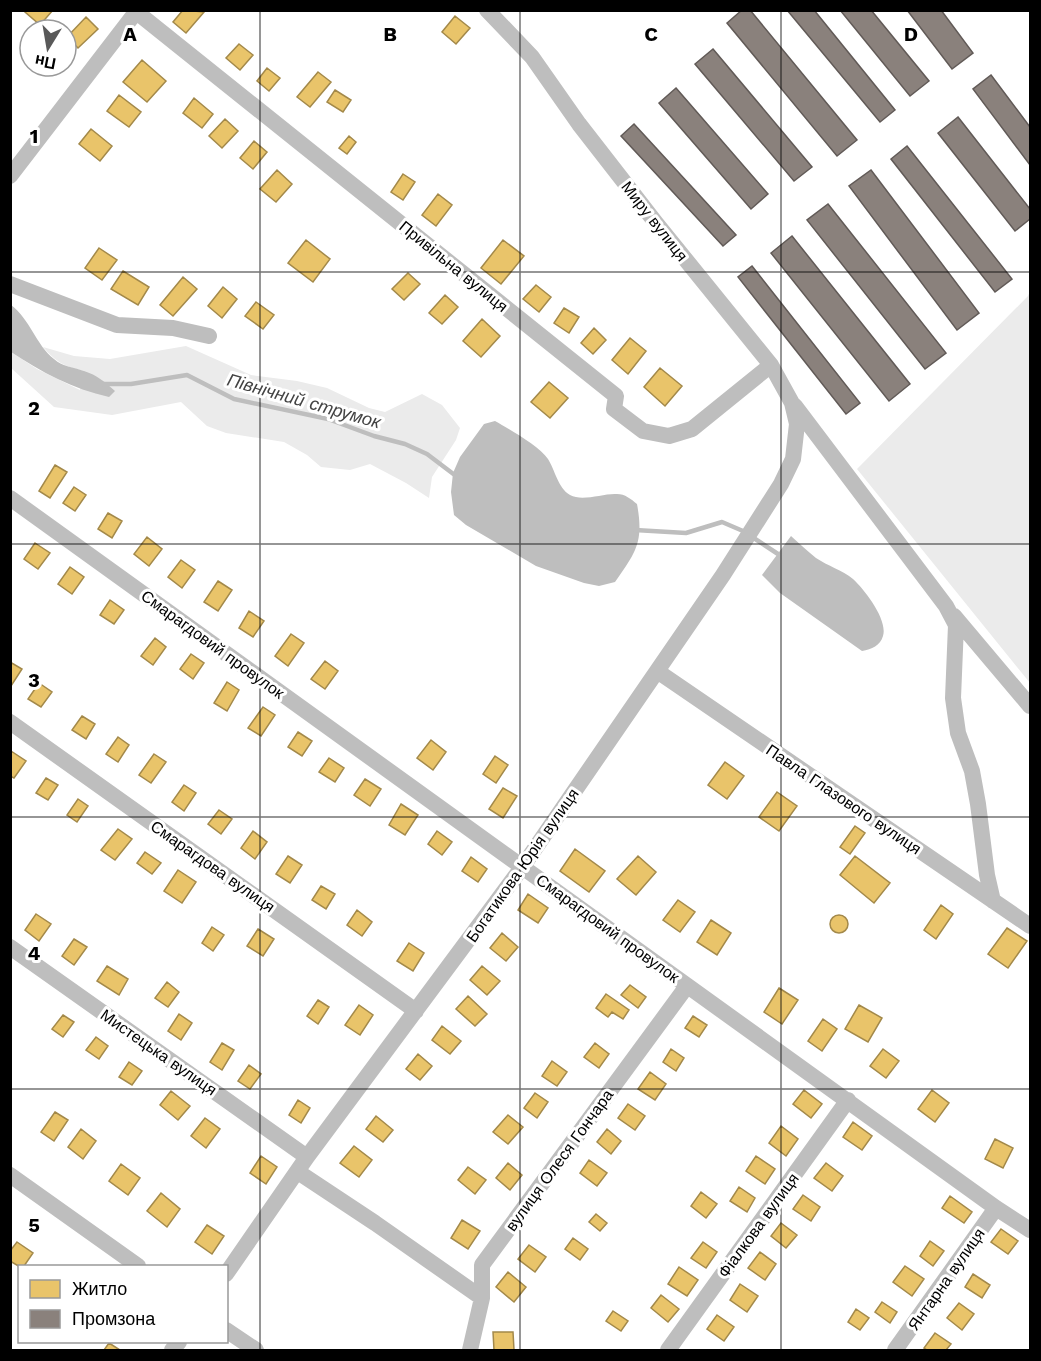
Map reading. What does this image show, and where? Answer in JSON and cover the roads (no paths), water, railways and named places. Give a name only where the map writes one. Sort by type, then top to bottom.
[{"type":"street","name":"Миру вулиця","points":[[487,10],[532,57],[579,124],[771,365],[792,403],[797,424],[797,443]]},
{"type":"street","name":"Привільна вулиця","points":[[141,13],[616,396],[614,409],[643,431],[669,436],[692,429],[771,365]]},
{"type":"street","points":[[10,176],[141,13]]},
{"type":"street","points":[[10,284],[117,324],[173,328],[209,336]]},
{"type":"street","points":[[792,403],[946,606],[1030,706]]},
{"type":"street","name":"Богатикова Юрія вулиця","points":[[228,1271],[308,1157],[523,866],[657,672],[781,484],[794,459],[797,443]]},
{"type":"street","name":"Смарагдовий провулок","points":[[10,498],[996,1208],[1030,1230]]},
{"type":"street","points":[[946,606],[956,625],[953,698],[958,733],[972,771],[993,901]]},
{"type":"street","name":"Павла Глазового вулиця","points":[[657,672],[1030,926]]},
{"type":"street","name":"Смарагдова вулиця","points":[[10,722],[416,1011]]},
{"type":"street","name":"Мистецька вулиця","points":[[10,947],[308,1157]]},
{"type":"street","name":"вулиця Олеся Гончара","points":[[470,1350],[482,1298],[482,1265],[687,986]]},
{"type":"street","name":"Фіалкова вулиця","points":[[668,1350],[848,1100]]},
{"type":"street","points":[[298,1172],[482,1298]]},
{"type":"street","points":[[10,1175],[137,1265]]},
{"type":"street","name":"Янтарна вулиця","points":[[895,1350],[996,1208]]},
{"type":"street","points":[[228,1331],[255,1350]]},
{"type":"waterway","name":"Північний струмок","points":[[103,384],[131,384],[187,375],[234,399],[328,419],[374,436],[405,444],[427,454],[456,476]]},
{"type":"waterway","name":"Північний струмок","points":[[635,530],[686,533],[722,522],[743,531],[781,556]]}]
